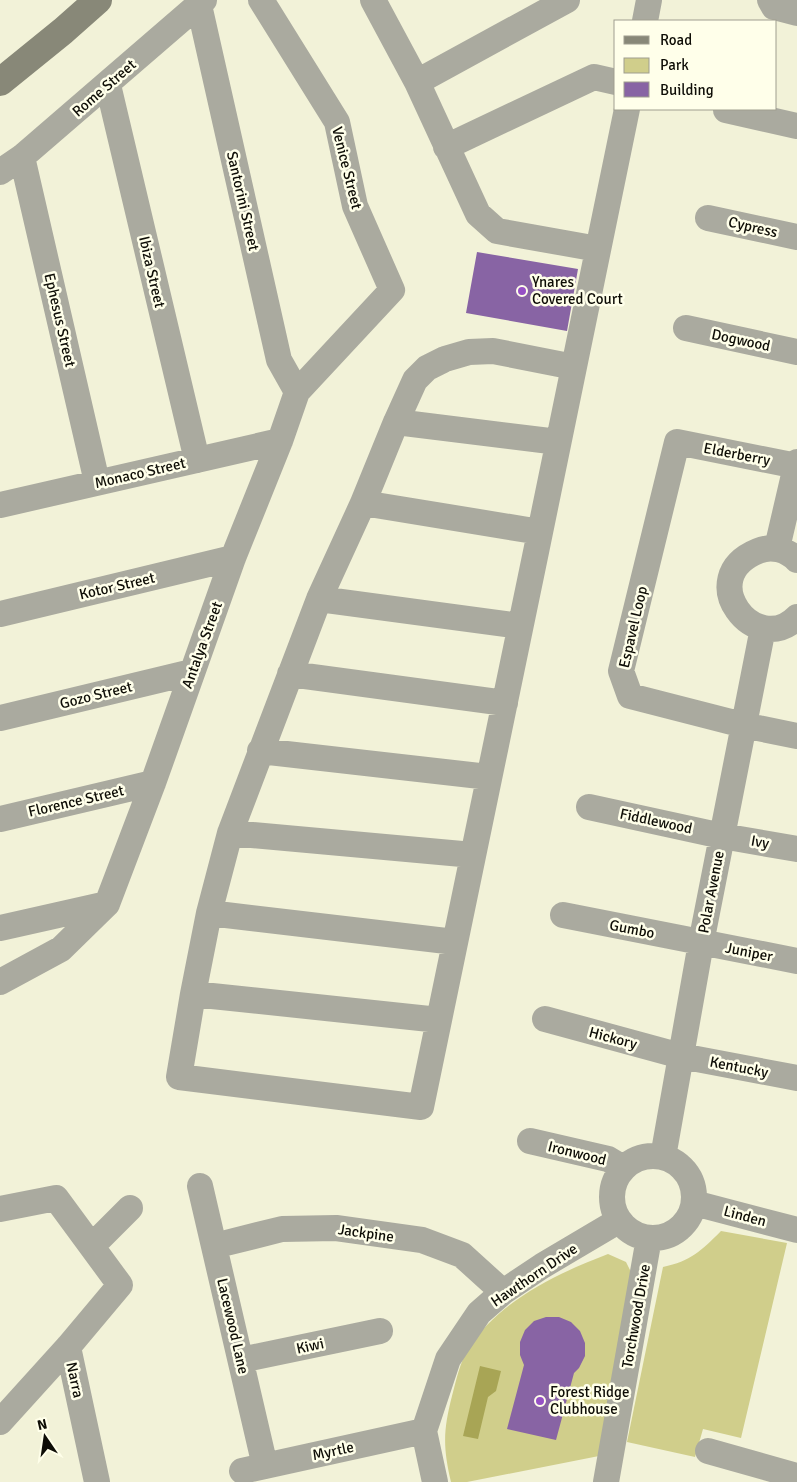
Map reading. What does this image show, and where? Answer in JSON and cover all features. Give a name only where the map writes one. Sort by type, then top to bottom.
[{"type":"street","points":[[0,82],[98,0]]},
{"type":"street","name":"Venice Street","points":[[261,0],[337,122],[355,206],[392,290]]},
{"type":"street","points":[[416,82],[568,0]]},
{"type":"street","points":[[645,20],[649,0]]},
{"type":"street","points":[[770,0],[774,7],[797,13]]},
{"type":"street","points":[[381,2],[478,214],[498,231],[598,249]]},
{"type":"street","name":"Rome Street","points":[[0,172],[22,157],[108,85],[201,3]]},
{"type":"street","name":"Santorini Street","points":[[201,3],[279,360],[297,392]]},
{"type":"street","points":[[446,146],[594,77],[614,82]]},
{"type":"street","name":"Ibiza Street","points":[[108,85],[197,460]]},
{"type":"street","points":[[574,367],[493,351],[469,352],[445,359],[426,368],[415,380],[364,503],[319,599],[230,833],[209,913],[179,1077],[421,1107],[504,703],[540,532],[558,442],[574,367],[627,110]]},
{"type":"street","points":[[726,110],[797,126]]},
{"type":"street","name":"Ephesus Street","points":[[22,157],[98,482]]},
{"type":"street","name":"Cypress","points":[[708,218],[797,237]]},
{"type":"street","name":"Antalya Street","points":[[0,982],[62,949],[107,904],[153,783],[233,558],[280,441],[297,392],[392,290]]},
{"type":"street","name":"Dogwood","points":[[686,328],[797,352]]},
{"type":"street","points":[[396,422],[558,442]]},
{"type":"street","name":"Monaco Street","points":[[0,505],[280,441]]},
{"type":"street","name":"Elderberry","points":[[677,442],[797,465]]},
{"type":"street","name":"Espavel Loop","points":[[677,442],[621,671],[630,696],[743,725]]},
{"type":"street","points":[[797,465],[787,554],[762,550],[747,556],[736,567],[730,582],[731,597],[737,611],[748,622],[763,628],[779,628],[797,617]]},
{"type":"street","points":[[364,503],[540,532]]},
{"type":"street","name":"Kotor Street","points":[[0,614],[233,558]]},
{"type":"street","points":[[319,599],[520,626]]},
{"type":"street","name":"Polar Avenue","points":[[663,1157],[701,943],[763,628]]},
{"type":"street","name":"Gozo Street","points":[[0,718],[192,672]]},
{"type":"street","points":[[290,674],[504,703]]},
{"type":"street","points":[[743,725],[797,736]]},
{"type":"street","points":[[260,751],[489,777]]},
{"type":"street","name":"Florence Street","points":[[0,819],[153,783]]},
{"type":"street","name":"Fiddlewood","points":[[589,807],[722,836]]},
{"type":"street","points":[[230,833],[473,855]]},
{"type":"street","name":"Ivy","points":[[722,836],[797,849]]},
{"type":"street","points":[[0,928],[107,904]]},
{"type":"street","points":[[209,913],[455,942]]},
{"type":"street","name":"Gumbo","points":[[563,915],[701,943]]},
{"type":"street","name":"Juniper","points":[[701,943],[797,961]]},
{"type":"street","points":[[193,994],[439,1020]]},
{"type":"street","name":"Hickory","points":[[545,1020],[682,1056]]},
{"type":"street","name":"Kentucky","points":[[682,1056],[797,1078]]},
{"type":"street","name":"Ironwood","points":[[530,1142],[608,1159],[623,1168]]},
{"type":"street","points":[[649,1156],[663,1157],[677,1163],[687,1174],[693,1188],[694,1203],[689,1217],[679,1229],[665,1236],[649,1238],[632,1233],[618,1221],[612,1208],[611,1193],[615,1180],[623,1168],[635,1160],[649,1156]]},
{"type":"street","name":"Lacewood Lane","points":[[200,1186],[241,1360],[254,1468]]},
{"type":"street","points":[[0,1209],[56,1198],[120,1285],[68,1347]]},
{"type":"street","name":"Linden","points":[[694,1203],[797,1230]]},
{"type":"street","points":[[92,1246],[130,1208]]},
{"type":"street","name":"Hawthorn Drive","points":[[424,1431],[448,1359],[479,1313],[503,1292],[542,1266],[618,1221]]},
{"type":"street","name":"Jackpine","points":[[214,1246],[291,1228],[336,1228],[422,1240],[462,1255],[503,1292]]},
{"type":"street","name":"Torchwood Drive","points":[[606,1482],[649,1238]]},
{"type":"street","name":"Kiwi","points":[[241,1360],[380,1331]]},
{"type":"street","name":"Narra","points":[[0,1422],[68,1347]]},
{"type":"street","name":"Narra","points":[[68,1347],[97,1482]]},
{"type":"street","points":[[424,1431],[435,1482]]},
{"type":"street","name":"Myrtle","points":[[254,1468],[424,1431]]},
{"type":"street","points":[[708,1451],[793,1471]]},
{"type":"green space","points":[[721,1231],[787,1243],[741,1438],[703,1429],[695,1457],[627,1442],[663,1267],[681,1262],[695,1254]]},
{"type":"green space","points":[[608,1254],[626,1262],[633,1276],[599,1456],[467,1482],[451,1482],[445,1449],[446,1429],[457,1378],[468,1349],[481,1332],[512,1303],[549,1280]]},
{"type":"shaded area","points":[[480,1366],[501,1371],[496,1391],[488,1397],[478,1439],[463,1436]]},
{"type":"building","name":"Ynares Covered Court","points":[[477,252],[578,269],[567,331],[466,313]]},
{"type":"building","name":"Forest Ridge Clubhouse","points":[[546,1317],[559,1317],[571,1322],[580,1331],[585,1343],[585,1356],[574,1373],[556,1440],[507,1429],[524,1365],[520,1355],[520,1342],[525,1330],[534,1321]]},
{"type":"place","name":"Ynares Covered Court","points":[[522,291]]},
{"type":"place","name":"Forest Ridge Clubhouse","points":[[540,1401]]}]
